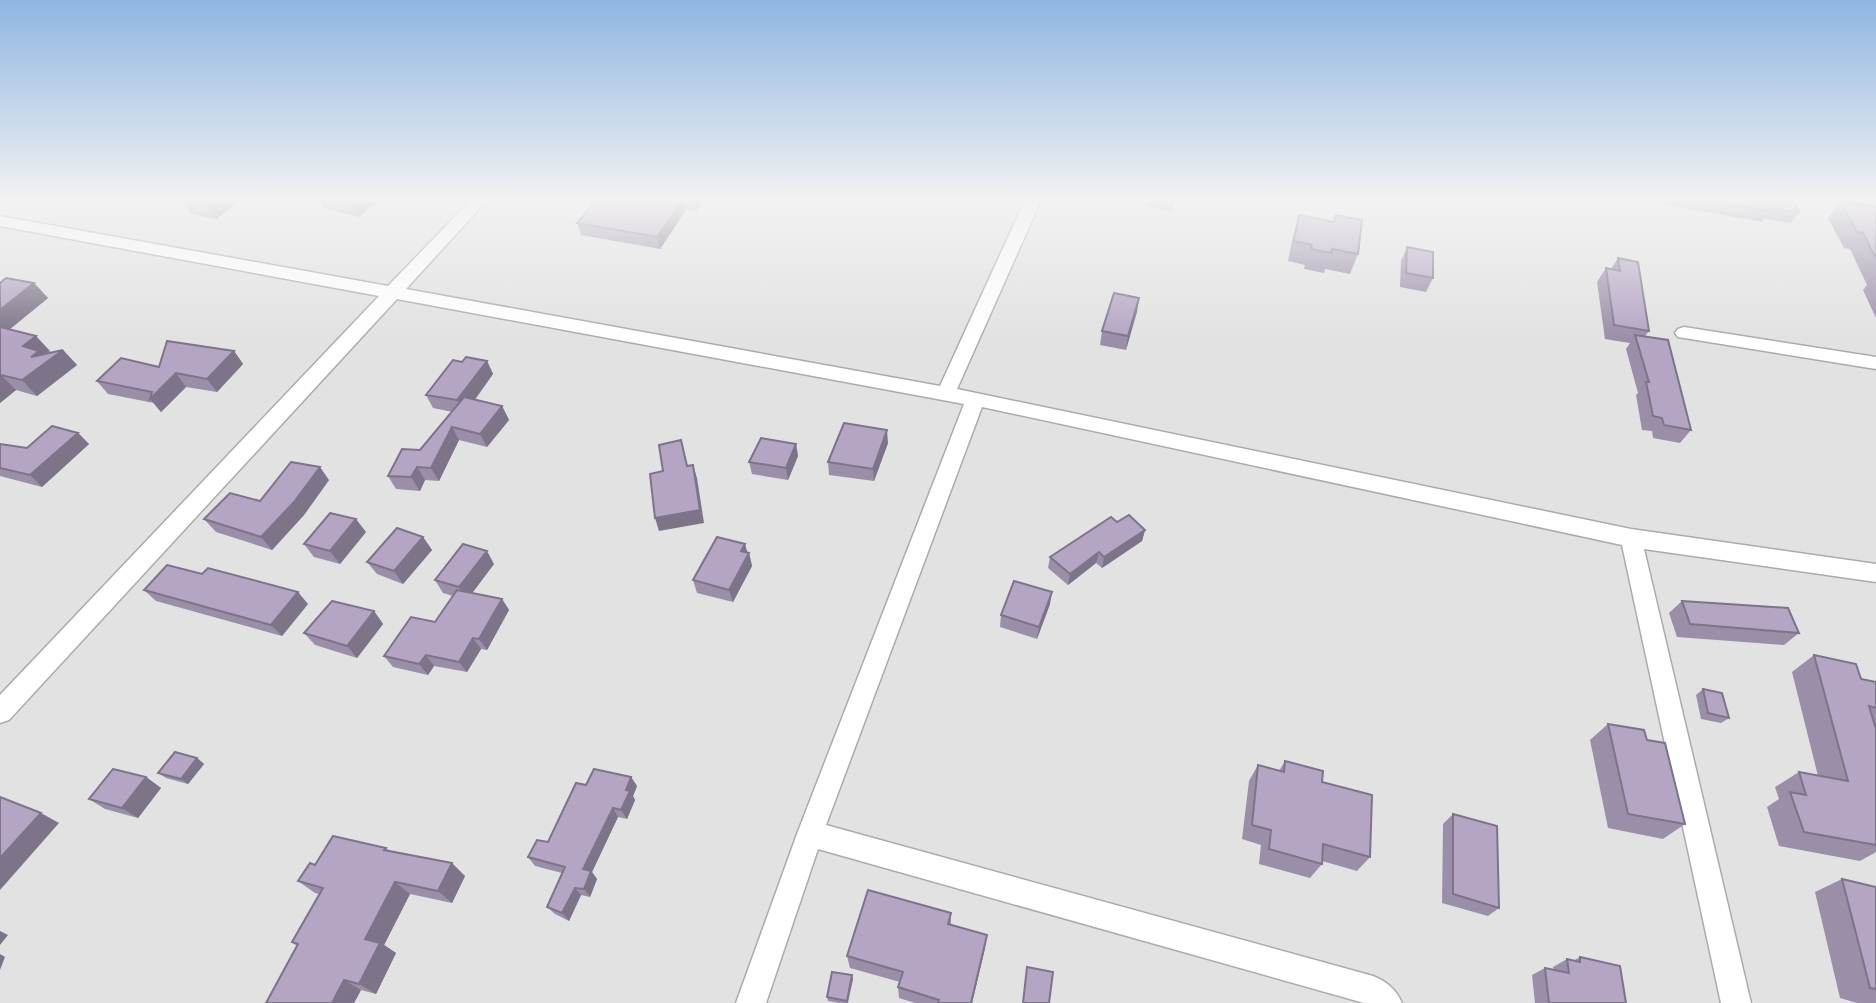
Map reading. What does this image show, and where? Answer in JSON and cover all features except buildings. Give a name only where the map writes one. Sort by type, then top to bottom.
[{"type":"street","points":[[133,245],[946,393],[1268,459],[1631,538],[1876,573]]},
{"type":"street","points":[[0,712],[436,245]]},
{"type":"street","points":[[946,393],[1013,245]]},
{"type":"street","points":[[1684,332],[1876,363]]},
{"type":"street","points":[[751,1003],[810,834],[975,399]]},
{"type":"street","points":[[1631,538],[1736,1003]]},
{"type":"street","points":[[810,834],[1373,990],[1387,1003]]}]
